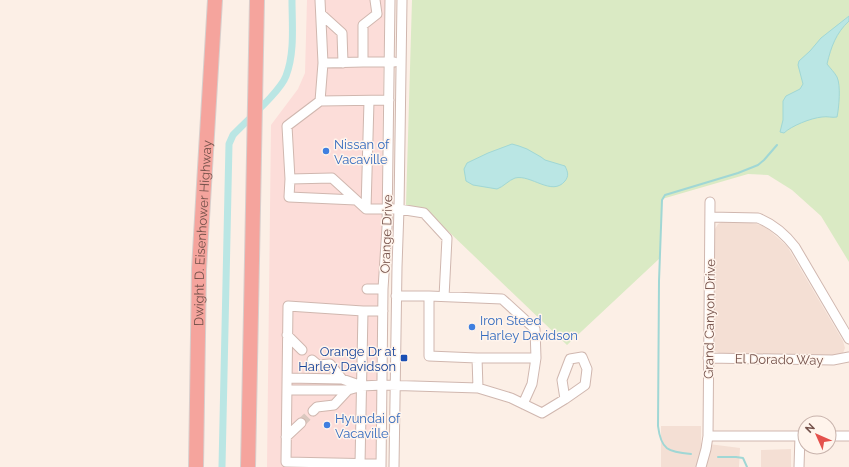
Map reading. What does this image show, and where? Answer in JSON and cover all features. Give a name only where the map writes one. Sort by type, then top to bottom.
[{"type":"highway","name":"Dwight D. Eisenhower Highway","points":[[196,467],[199,269],[215,0]]},
{"type":"highway","points":[[248,467],[257,0]]},
{"type":"street","points":[[320,0],[322,63],[320,101]]},
{"type":"street","points":[[363,62],[363,25],[376,14],[375,0]]},
{"type":"street","name":"Orange Drive","points":[[381,465],[383,289],[387,209],[390,0]]},
{"type":"street","name":"Orange Drive","points":[[394,467],[402,0]]},
{"type":"street","points":[[321,14],[342,33],[343,63]]},
{"type":"street","points":[[322,63],[402,62]]},
{"type":"street","points":[[356,200],[289,197],[290,179],[287,126],[320,101],[389,100]]},
{"type":"street","points":[[366,209],[369,101]]},
{"type":"street","points":[[290,179],[332,178],[366,209],[399,209],[424,213],[447,238],[444,297]]},
{"type":"street","name":"Grand Canyon Drive","points":[[701,467],[708,436],[710,202]]},
{"type":"street","points":[[710,217],[758,218],[778,229],[795,247],[849,339]]},
{"type":"street","points":[[367,289],[383,289]]},
{"type":"street","points":[[396,296],[502,299],[535,329],[536,358],[532,384],[523,404]]},
{"type":"street","points":[[429,296],[429,356],[536,358]]},
{"type":"street","points":[[381,465],[286,462],[286,437],[288,306],[383,311]]},
{"type":"street","points":[[360,464],[363,311]]},
{"type":"street","points":[[288,335],[302,350]]},
{"type":"street","name":"El Dorado Way","points":[[708,358],[833,360],[849,357]]},
{"type":"street","points":[[477,358],[478,388]]},
{"type":"street","points":[[312,360],[318,365],[330,364],[342,379]]},
{"type":"street","points":[[287,378],[342,379],[362,386]]},
{"type":"street","points":[[287,390],[348,390],[362,386],[478,388],[511,398],[542,413],[565,399]]},
{"type":"street","points":[[313,411],[316,407],[334,404],[348,390]]},
{"type":"street","points":[[286,437],[301,423]]},
{"type":"street","points":[[708,436],[797,436]]},
{"type":"street","points":[[837,436],[849,436]]},
{"type":"street","points":[[799,467],[800,455]]},
{"type":"shaded area","points":[[307,0],[385,0],[380,467],[267,467],[271,125],[298,89],[305,73]]},
{"type":"shaded area","points":[[722,222],[751,223],[761,225],[768,229],[787,246],[843,341],[845,348],[843,353],[836,355],[721,354],[715,351],[715,229],[718,224]]},
{"type":"shaded area","points":[[661,426],[701,426],[701,443],[740,448],[739,467],[661,467]]},
{"type":"shaded area","points":[[791,449],[791,467],[761,467],[761,450]]},
{"type":"green space","points":[[412,0],[849,0],[849,262],[821,216],[792,190],[768,175],[748,174],[662,199],[660,258],[567,345],[424,208],[406,205]]},
{"type":"water","points":[[849,16],[849,21],[841,30],[835,41],[827,64],[836,75],[839,85],[837,117],[812,119],[796,125],[784,133],[780,132],[783,120],[783,101],[786,96],[800,89],[803,84],[798,65],[799,61],[821,38]]},
{"type":"water","points":[[512,144],[527,149],[545,160],[565,166],[568,174],[565,181],[554,187],[528,179],[515,178],[497,189],[473,185],[466,181],[464,169],[467,163]]},
{"type":"waterway","points":[[222,467],[229,144],[233,135],[283,83],[291,58],[292,0]]},
{"type":"waterway","points":[[691,454],[671,451],[667,448],[661,440],[658,426],[659,281],[662,200],[665,195],[738,173],[758,165],[777,145]]},
{"type":"waterway","points":[[718,457],[743,458],[747,467]]},
{"type":"tunnel","points":[[301,423],[313,411]]},
{"type":"place","name":"Nissan of Vacaville","points":[[326,151]]},
{"type":"place","name":"Iron Steed Harley Davidson","points":[[472,327]]},
{"type":"place","name":"Orange Dr at Harley Davidson","points":[[404,358]]},
{"type":"place","name":"Hyundai of Vacaville","points":[[327,425]]}]
